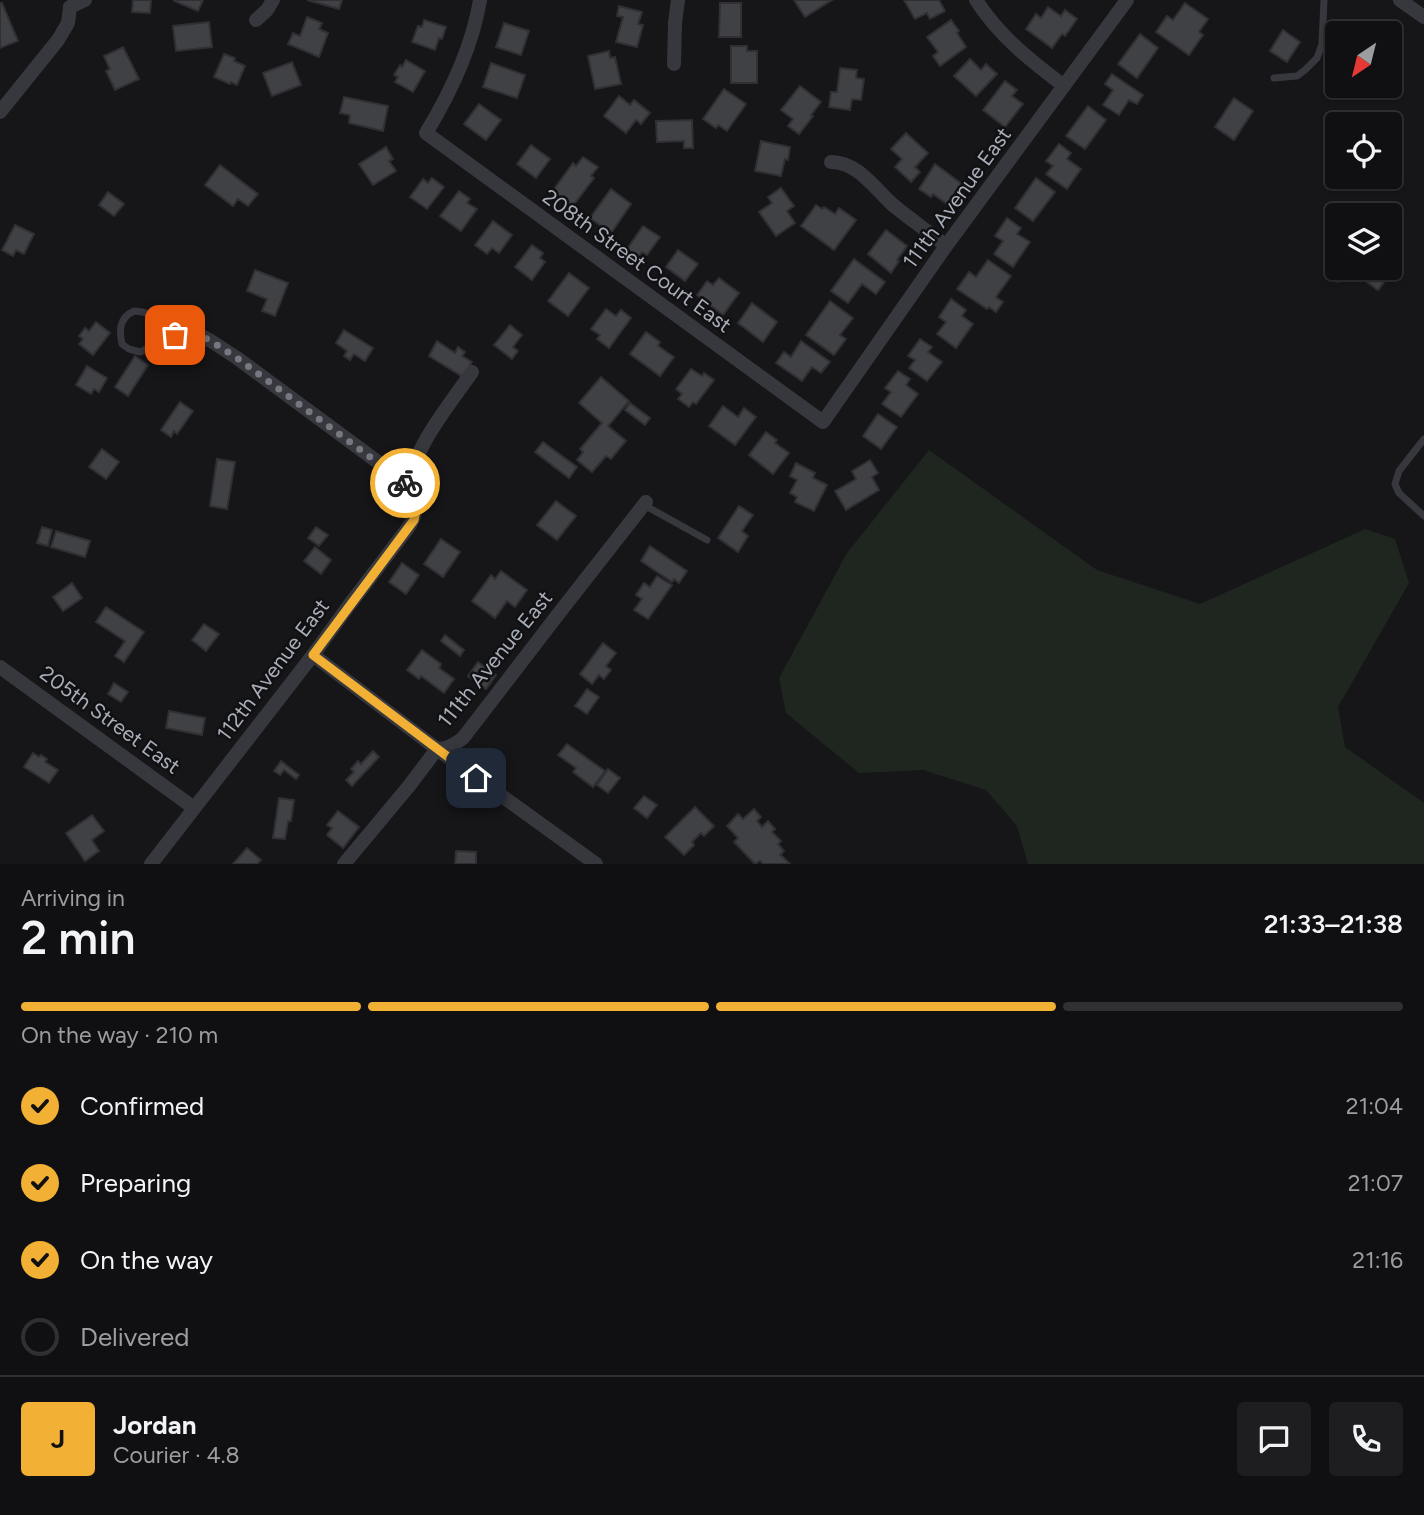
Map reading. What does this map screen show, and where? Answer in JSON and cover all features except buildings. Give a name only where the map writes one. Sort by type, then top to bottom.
[{"type":"street","points":[[0,112],[58,40],[68,23],[66,4],[85,0]]},
{"type":"street","points":[[256,20],[273,0]]},
{"type":"street","name":"208th Street Court East","points":[[480,0],[457,77],[426,133],[823,422]]},
{"type":"street","points":[[674,64],[678,0]]},
{"type":"street","points":[[976,0],[1007,40],[1064,86]]},
{"type":"street","name":"111th Avenue East","points":[[823,422],[946,246],[1127,0]]},
{"type":"street","points":[[1400,0],[1424,16]]},
{"type":"street","points":[[831,162],[842,162],[855,169],[893,204],[946,246]]},
{"type":"street","points":[[182,327],[237,358],[410,491]]},
{"type":"street","name":"112th Avenue East","points":[[151,864],[414,520],[417,506],[410,491],[412,467],[418,452],[472,372]]},
{"type":"street","name":"111th Avenue East","points":[[344,864],[436,749],[444,749],[463,738],[645,504]]},
{"type":"street","points":[[313,655],[436,749],[596,864]]},
{"type":"street","name":"205th Street East","points":[[0,667],[194,808]]},
{"type":"lane","points":[[1274,78],[1297,76],[1317,58],[1322,44],[1324,0]]},
{"type":"lane","points":[[134,311],[182,327],[175,335],[140,352],[122,344],[120,335],[120,324],[125,315],[134,311]]},
{"type":"lane","points":[[1424,439],[1399,471],[1395,484],[1399,493],[1424,516]]},
{"type":"lane","points":[[645,504],[707,540]]},
{"type":"shaded area","points":[[929,450],[1097,570],[1200,604],[1365,529],[1395,539],[1409,583],[1338,707],[1345,747],[1424,803],[1424,864],[1028,864],[1017,826],[986,790],[923,770],[859,773],[786,713],[779,678],[847,553]]},
{"type":"way so far","points":[[175,335],[182,327],[211,341],[405,483]]},
{"type":"route","points":[[405,483],[417,506],[414,520],[313,655],[476,778]]}]
